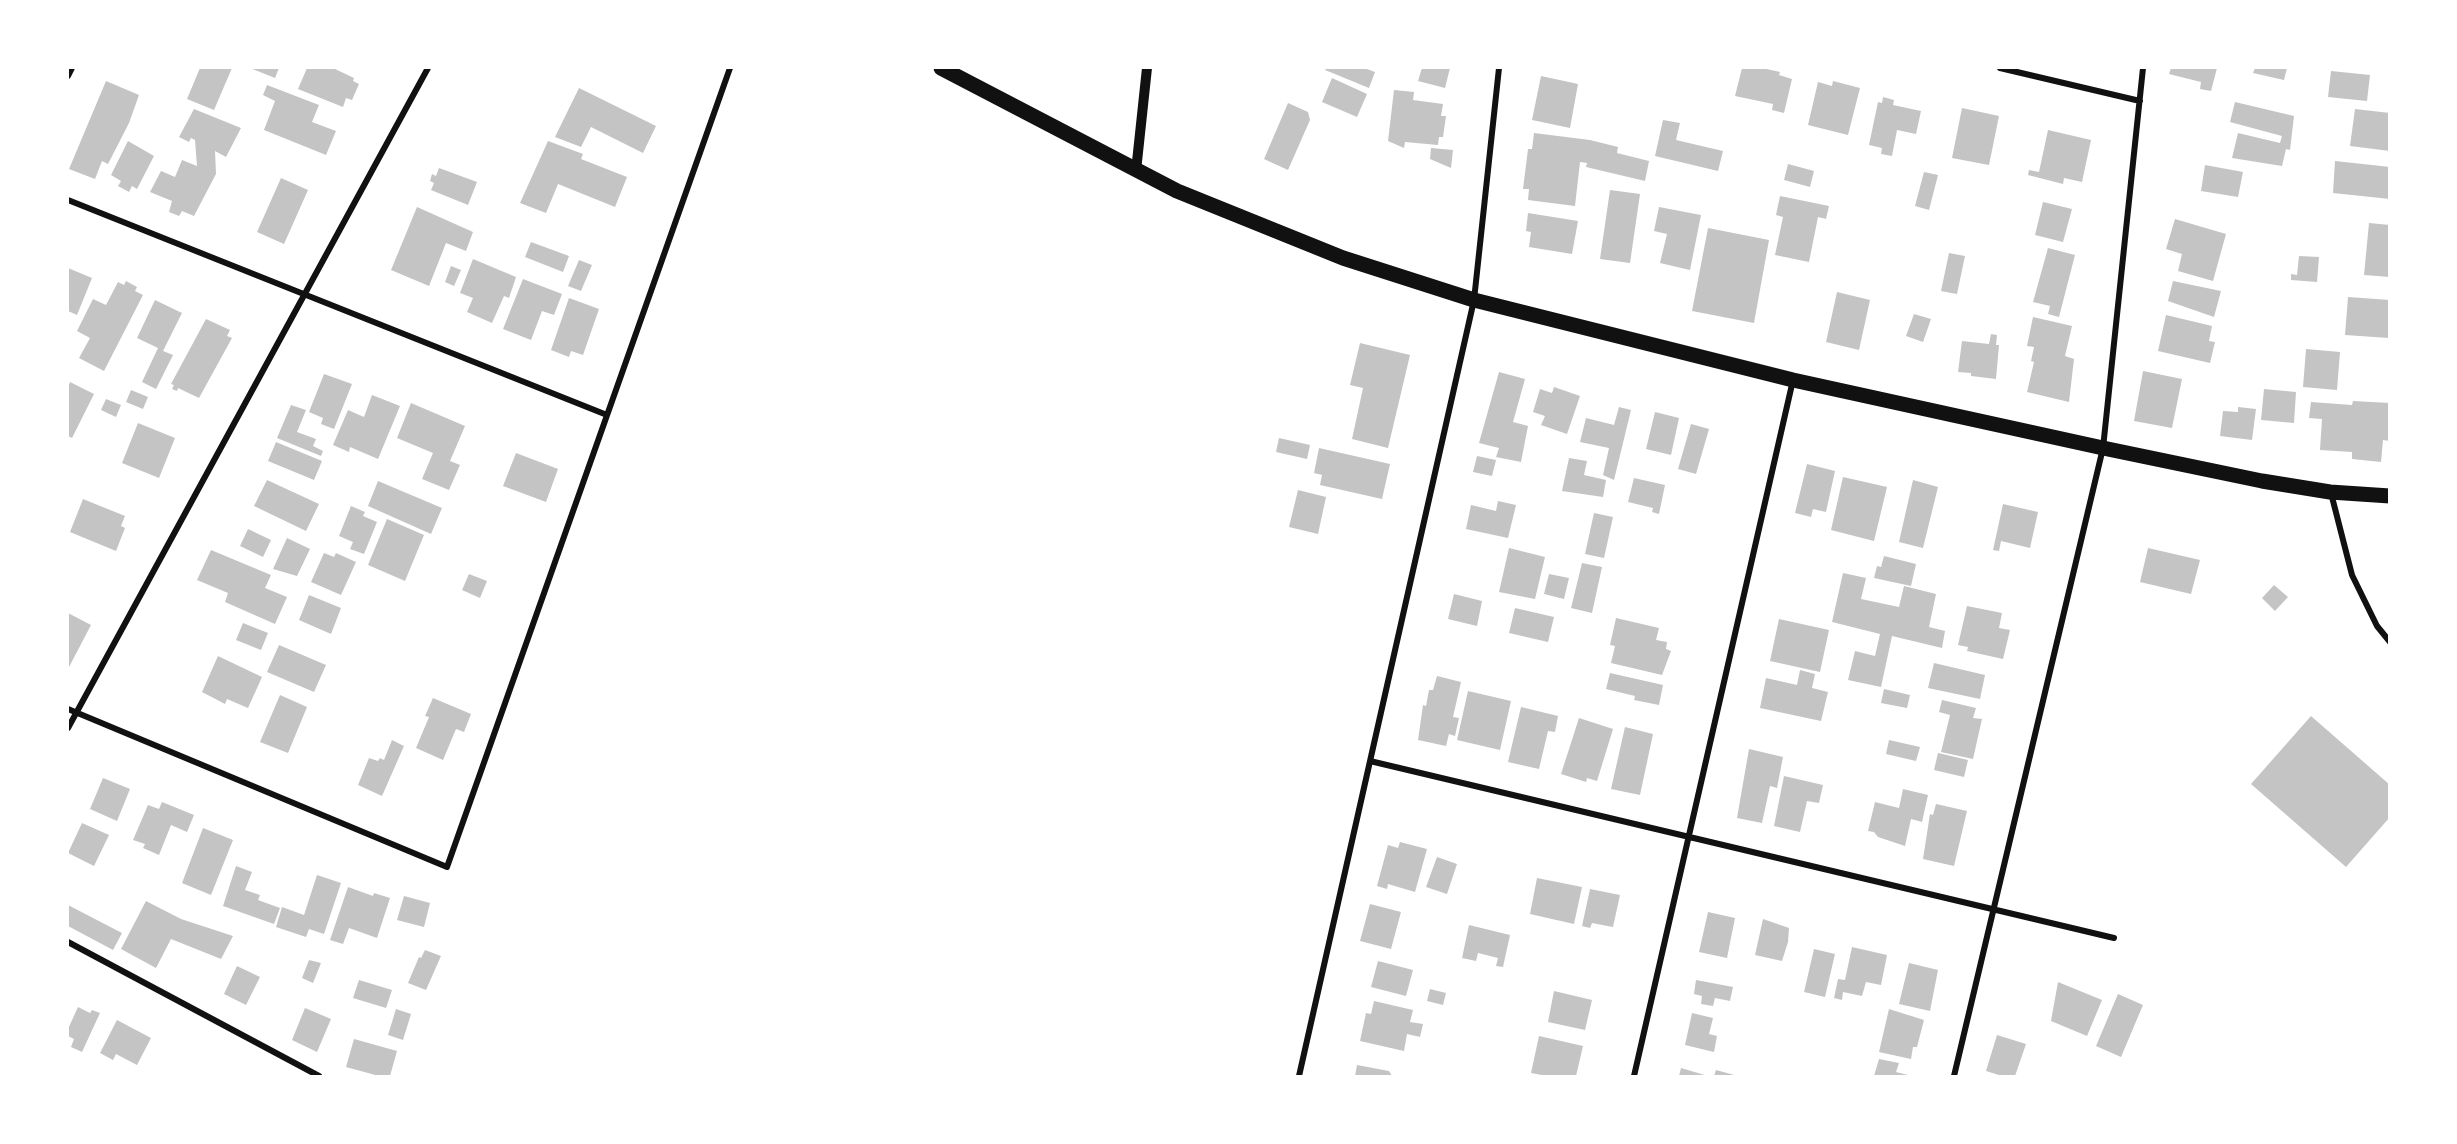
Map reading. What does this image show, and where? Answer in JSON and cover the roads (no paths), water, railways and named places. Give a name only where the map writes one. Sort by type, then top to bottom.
[{"type":"main road","points":[[941,68],[1136,171],[1258,226],[1342,258],[1474,300],[1793,380],[2103,448],[2262,481],[2331,492],[2390,496]]},
{"type":"street","points":[[68,76],[72,68]]},
{"type":"street","points":[[68,728],[428,68]]},
{"type":"street","points":[[68,710],[447,867],[730,68]]},
{"type":"street","points":[[1136,171],[1147,68]]},
{"type":"street","points":[[1299,1077],[1474,300],[1499,68]]},
{"type":"street","points":[[2000,68],[2140,101]]},
{"type":"street","points":[[1954,1077],[2103,448],[2143,68]]},
{"type":"street","points":[[68,200],[607,415]]},
{"type":"street","points":[[1634,1077],[1793,380]]},
{"type":"street","points":[[2331,492],[2352,575],[2377,626],[2390,642]]},
{"type":"street","points":[[1370,761],[2114,938]]},
{"type":"street","points":[[68,942],[319,1077]]}]
